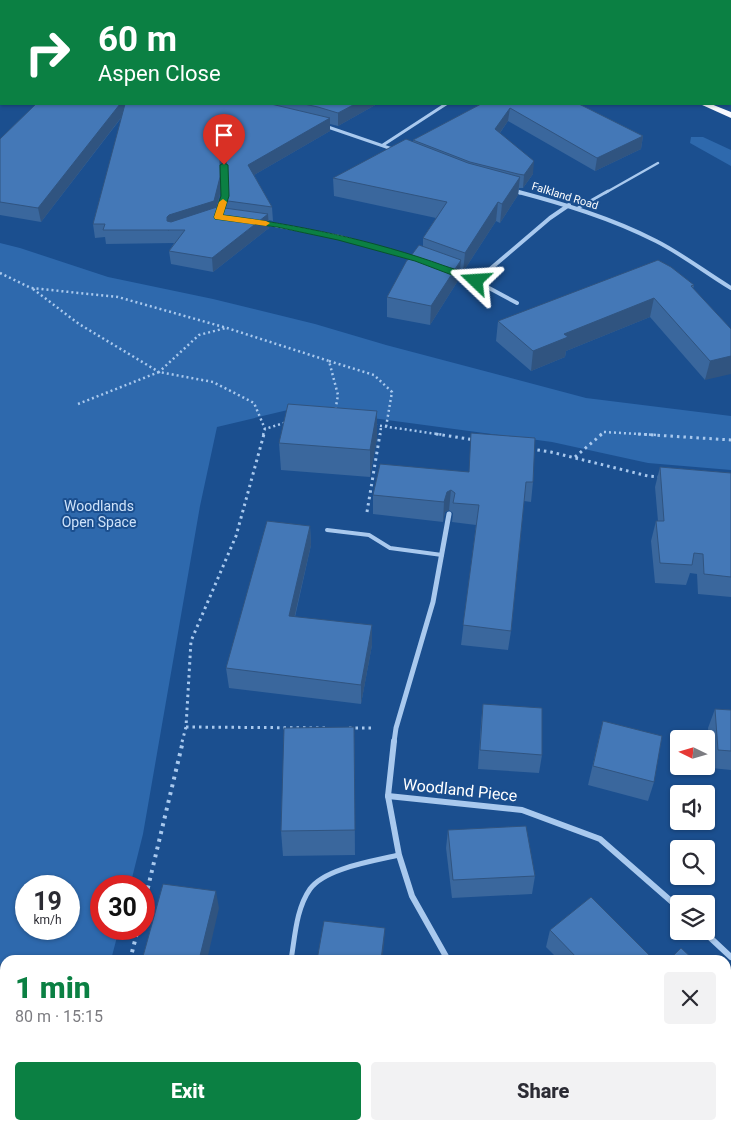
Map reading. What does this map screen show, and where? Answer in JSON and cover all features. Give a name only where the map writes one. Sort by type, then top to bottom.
[{"type":"highway","points":[[706,105],[731,115]]},
{"type":"street","points":[[383,144],[402,134],[444,105]]},
{"type":"street","points":[[318,123],[383,144],[400,152]]},
{"type":"street","points":[[218,217],[225,196],[224,165]]},
{"type":"street","name":"Falkland Road","points":[[505,188],[570,205],[611,220],[658,242],[731,288]]},
{"type":"street","points":[[476,281],[550,218],[570,205]]},
{"type":"street","points":[[257,222],[339,237],[418,260]]},
{"type":"street","points":[[451,272],[476,281],[517,303]]},
{"type":"street","name":"Woodland Piece","points":[[445,955],[412,896],[399,855],[388,796],[396,728],[433,602],[449,514]]},
{"type":"street","name":"Woodland Piece","points":[[388,796],[522,810],[600,839],[670,900]]},
{"type":"street","points":[[712,940],[728,955]]},
{"type":"lane","points":[[578,208],[658,163]]},
{"type":"lane","points":[[327,530],[364,534],[390,548],[442,555]]},
{"type":"lane","points":[[292,955],[297,923],[310,888],[339,870],[399,855]]},
{"type":"path","points":[[0,273],[32,288],[79,324],[158,372],[213,382],[254,403],[265,429]]},
{"type":"path","points":[[32,288],[118,297],[227,328],[374,375],[392,392],[383,427],[364,534]]},
{"type":"path","points":[[78,404],[158,372],[199,335],[227,328]]},
{"type":"path","points":[[329,361],[338,394],[334,419]]},
{"type":"path","points":[[575,458],[604,432],[731,440]]},
{"type":"path","points":[[186,727],[336,728]]},
{"type":"path","points":[[346,728],[396,728]]},
{"type":"path","points":[[131,955],[135,940]]},
{"type":"green space","points":[[691,137],[703,137],[731,150],[731,166],[690,143]]},
{"type":"green space","name":"Woodlands Open Space","points":[[0,243],[108,277],[213,299],[315,324],[386,345],[586,398],[731,416],[731,470],[648,463],[552,442],[292,409],[217,427],[200,506],[143,834],[133,875],[90,875],[90,940],[116,940],[112,955],[0,955]]},
{"type":"building","points":[[35,105],[119,105],[38,208],[0,202],[0,139]]},
{"type":"building","points":[[125,105],[275,105],[330,118],[248,165],[272,207],[221,200],[227,177],[226,151],[224,149],[220,150],[220,177],[214,201],[169,215],[167,221],[171,222],[217,207],[268,214],[212,258],[169,251],[185,230],[103,230],[105,224],[93,224]]},
{"type":"building","points":[[309,105],[353,105],[338,113]]},
{"type":"building","points":[[479,105],[581,105],[643,136],[597,158],[510,108],[495,129],[534,161],[524,175],[470,162],[413,140]]},
{"type":"building","points":[[406,139],[468,163],[520,177],[502,204],[498,202],[465,253],[423,238],[447,202],[333,178]]},
{"type":"building","points":[[419,245],[461,260],[431,306],[387,297],[407,260]]},
{"type":"building","points":[[658,260],[671,267],[694,285],[691,286],[731,329],[731,356],[710,361],[654,298],[564,334],[568,337],[533,351],[498,321]]},
{"type":"building","points":[[288,404],[377,411],[370,450],[279,443]]},
{"type":"building","points":[[471,433],[535,438],[533,482],[526,482],[511,631],[463,625],[479,505],[453,503],[455,493],[451,490],[447,492],[444,502],[373,495],[380,464],[469,472]]},
{"type":"building","points":[[660,467],[731,473],[731,577],[704,574],[703,554],[694,553],[692,565],[660,563],[656,521],[664,521]]},
{"type":"building","points":[[267,521],[310,526],[289,616],[372,625],[361,685],[226,668]]},
{"type":"building","points":[[483,704],[542,708],[542,755],[480,750]]},
{"type":"building","points":[[715,709],[731,710],[731,751],[718,750]]},
{"type":"building","points":[[603,721],[662,736],[654,782],[593,766]]},
{"type":"building","points":[[354,727],[355,830],[281,831],[284,728]]},
{"type":"building","points":[[526,826],[535,876],[453,880],[448,830]]},
{"type":"building","points":[[163,884],[216,891],[200,955],[143,955],[148,940],[155,940],[155,913]]},
{"type":"building","points":[[591,897],[649,955],[574,955],[550,930]]},
{"type":"building","points":[[324,921],[385,928],[382,955],[318,955]]},
{"type":"building","points":[[681,948],[689,955],[674,955]]},
{"type":"slow traffic","points":[[223,202],[218,217],[266,223]]},
{"type":"route","points":[[224,165],[225,196],[218,217],[277,225],[339,237],[418,260],[476,281]]}]
